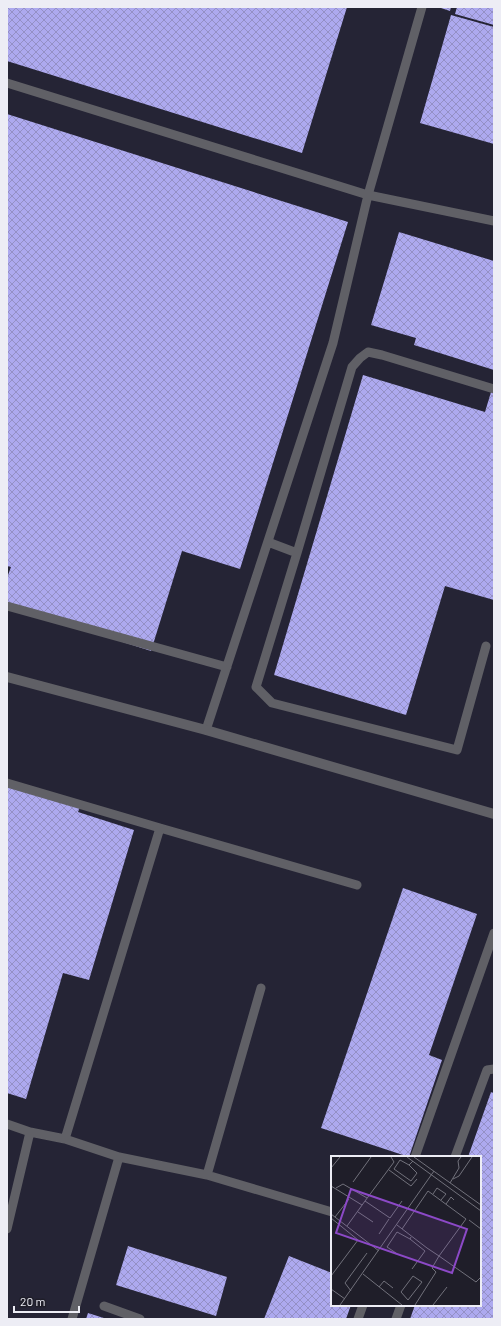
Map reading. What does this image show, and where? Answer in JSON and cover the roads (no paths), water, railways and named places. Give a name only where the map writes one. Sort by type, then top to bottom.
[{"type":"street","points":[[7,677],[206,730],[494,814]]},
{"type":"lane","points":[[206,730],[333,343],[368,195],[422,7]]},
{"type":"lane","points":[[7,83],[368,195],[494,220]]},
{"type":"lane","points":[[486,646],[457,750],[272,703],[256,687],[352,367],[368,352],[494,389]]},
{"type":"lane","points":[[268,542],[297,553]]},
{"type":"lane","points":[[7,606],[227,667]]},
{"type":"lane","points":[[7,783],[357,885]]},
{"type":"lane","points":[[65,1138],[160,828]]},
{"type":"lane","points":[[415,1156],[494,933]]},
{"type":"lane","points":[[207,1175],[261,988]]},
{"type":"lane","points":[[455,1156],[487,1070],[494,1068]]},
{"type":"lane","points":[[7,1124],[30,1132],[65,1138],[119,1157],[207,1175],[331,1212]]},
{"type":"lane","points":[[7,1229],[30,1132]]},
{"type":"lane","points":[[72,1319],[119,1157]]},
{"type":"lane","points":[[104,1306],[140,1319]]},
{"type":"lane","points":[[358,1319],[363,1306]]},
{"type":"lane","points":[[396,1319],[401,1306]]}]
